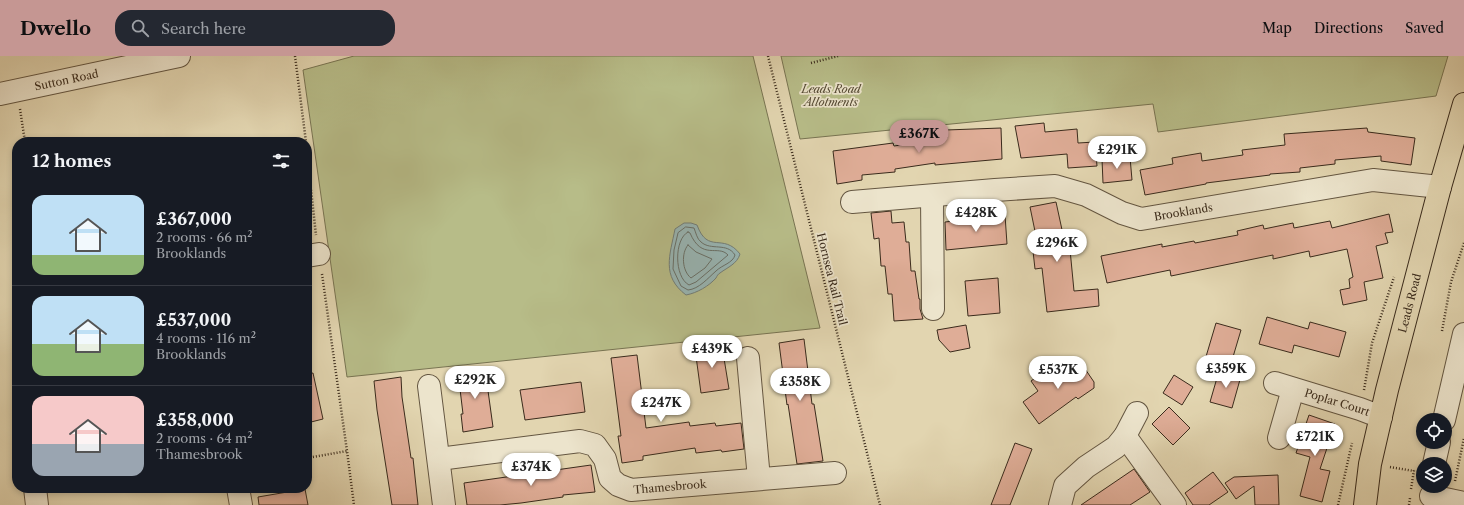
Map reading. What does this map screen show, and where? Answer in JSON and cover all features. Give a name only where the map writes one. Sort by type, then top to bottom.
[{"type":"main road","name":"Leads Road","points":[[1365,505],[1370,464],[1387,390],[1440,187],[1464,104]]},
{"type":"street","name":"Sutton Road","points":[[8,93],[179,56]]},
{"type":"street","name":"Brooklands","points":[[852,202],[1055,186],[1086,195],[1122,214],[1141,219],[1373,180],[1440,187]]},
{"type":"street","points":[[932,196],[933,309]]},
{"type":"street","points":[[1446,413],[1464,334]]},
{"type":"street","points":[[748,358],[759,479]]},
{"type":"street","points":[[429,386],[444,505]]},
{"type":"street","name":"Poplar Court","points":[[1279,438],[1284,386],[1360,409],[1381,417]]},
{"type":"street","points":[[1060,505],[1065,486],[1086,467],[1116,447],[1125,436],[1137,413]]},
{"type":"street","points":[[1125,436],[1175,505]]},
{"type":"street","name":"Thamesbrook","points":[[439,459],[580,441],[595,446],[605,459],[610,478],[618,486],[631,490],[835,473]]},
{"type":"street","points":[[36,493],[37,505]]},
{"type":"street","points":[[239,493],[241,505]]},
{"type":"path","points":[[295,56],[305,137]]},
{"type":"path","name":"Hornsea Rail Trail","points":[[768,56],[880,505]]},
{"type":"path","points":[[811,63],[838,56]]},
{"type":"path","points":[[8,93],[23,137]]},
{"type":"path","points":[[312,238],[313,255],[347,451],[354,505]]},
{"type":"path","points":[[1442,498],[1464,438]]},
{"type":"path","points":[[312,457],[347,451]]},
{"type":"green space","points":[[354,56],[753,56],[820,328],[347,377],[303,70]]},
{"type":"green space","name":"Leads Road Allotments","points":[[781,56],[1448,56],[1436,96],[1158,132],[1153,104],[800,139]]},
{"type":"water","points":[[684,223],[697,225],[701,234],[706,239],[711,242],[728,244],[740,254],[734,263],[719,274],[710,284],[698,291],[686,295],[678,288],[673,280],[669,265],[675,229]]},
{"type":"building","points":[[1044,123],[1045,132],[1077,129],[1078,143],[1095,142],[1097,166],[1068,168],[1067,154],[1021,158],[1015,126]]},
{"type":"building","points":[[1001,128],[1002,159],[935,165],[935,163],[895,169],[895,172],[862,175],[862,180],[837,184],[833,151],[893,143],[894,146],[947,138],[946,130]]},
{"type":"building","points":[[1367,128],[1368,132],[1415,138],[1411,165],[1381,161],[1381,156],[1335,160],[1335,164],[1300,168],[1300,172],[1270,174],[1206,183],[1145,195],[1140,170],[1173,164],[1172,158],[1201,153],[1202,161],[1243,155],[1242,150],[1285,145],[1284,134]]},
{"type":"building","points":[[1130,157],[1132,180],[1103,183],[1102,159]]},
{"type":"building","points":[[1056,202],[1064,239],[1069,239],[1074,291],[1098,289],[1099,306],[1047,312],[1042,268],[1035,269],[1032,242],[1037,241],[1030,207]]},
{"type":"building","points":[[891,211],[892,223],[904,222],[906,242],[909,242],[911,271],[915,271],[920,299],[920,309],[923,319],[894,321],[892,294],[888,294],[885,266],[881,266],[879,238],[874,239],[871,213]]},
{"type":"building","points":[[1389,214],[1393,232],[1385,233],[1388,243],[1376,246],[1383,278],[1364,282],[1367,300],[1343,305],[1340,290],[1350,288],[1349,279],[1353,277],[1347,249],[1310,257],[1309,251],[1273,259],[1273,255],[1171,276],[1170,270],[1107,283],[1101,256],[1162,244],[1162,247],[1238,235],[1237,231],[1263,225],[1264,229],[1293,223],[1294,228],[1330,221],[1332,228]]},
{"type":"building","points":[[1005,215],[1007,244],[946,250],[945,222]]},
{"type":"building","points":[[998,278],[1000,313],[968,316],[965,281]]},
{"type":"building","points":[[1267,317],[1308,329],[1310,322],[1346,332],[1339,357],[1294,345],[1292,353],[1259,344]]},
{"type":"building","points":[[1216,323],[1241,330],[1230,367],[1205,360]]},
{"type":"building","points":[[966,325],[970,348],[950,352],[939,340],[937,330]]},
{"type":"building","points":[[804,339],[812,404],[814,404],[823,461],[797,464],[788,404],[787,405],[779,343]]},
{"type":"building","points":[[722,346],[729,389],[701,393],[695,349]]},
{"type":"building","points":[[637,355],[646,428],[689,422],[690,426],[715,423],[716,426],[741,423],[744,449],[696,453],[695,448],[643,456],[643,460],[622,463],[618,436],[621,436],[611,358]]},
{"type":"building","points":[[1057,362],[1065,374],[1081,363],[1094,382],[1094,388],[1078,399],[1076,397],[1039,424],[1023,402],[1038,391],[1031,381]]},
{"type":"building","points":[[485,369],[493,427],[463,432],[461,414],[463,414],[460,389],[458,389],[456,373]]},
{"type":"building","points":[[1219,371],[1241,376],[1232,408],[1210,402]]},
{"type":"building","points":[[312,373],[323,419],[312,422]]},
{"type":"building","points":[[1174,375],[1193,387],[1182,405],[1163,393]]},
{"type":"building","points":[[401,377],[402,397],[411,458],[413,458],[418,505],[392,505],[377,410],[374,381]]},
{"type":"building","points":[[581,382],[585,412],[525,420],[520,390]]},
{"type":"building","points":[[1169,407],[1190,428],[1173,445],[1152,424]]},
{"type":"building","points":[[1309,415],[1335,424],[1320,469],[1330,471],[1322,502],[1300,496],[1310,457],[1296,453]]},
{"type":"building","points":[[1015,443],[1032,449],[1010,505],[991,505]]},
{"type":"building","points":[[591,465],[595,492],[563,495],[563,497],[521,503],[500,505],[467,505],[464,483]]},
{"type":"building","points":[[1134,469],[1150,492],[1130,505],[1081,505]]},
{"type":"building","points":[[1213,472],[1228,492],[1209,505],[1193,505],[1185,493]]},
{"type":"building","points":[[1278,475],[1279,505],[1255,505],[1254,486],[1236,499],[1225,483],[1234,477]]},
{"type":"building","points":[[282,493],[306,493],[308,505],[259,505],[258,497]]}]
